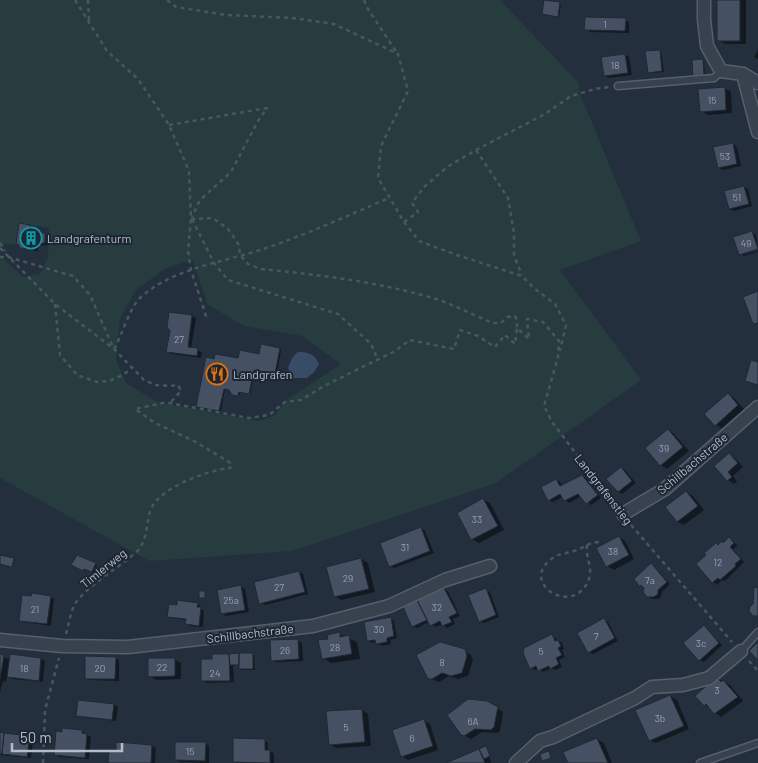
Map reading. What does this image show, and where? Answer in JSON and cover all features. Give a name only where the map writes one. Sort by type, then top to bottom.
[{"type":"street","points":[[704,0],[707,46],[721,71],[743,74],[758,83]]},
{"type":"street","points":[[743,74],[758,132]]},
{"type":"street","name":"Schillbachstraße","points":[[622,514],[665,489],[758,407]]},
{"type":"street","name":"Schillbachstraße","points":[[0,640],[62,646],[128,647],[313,626],[389,606],[445,580],[490,566]]},
{"type":"street","points":[[516,763],[540,741],[553,737],[636,698],[652,687],[683,685],[709,678],[741,651]]},
{"type":"lane","points":[[618,86],[714,78],[721,71]]},
{"type":"lane","points":[[741,651],[758,632]]},
{"type":"lane","points":[[700,763],[758,743]]},
{"type":"path","points":[[75,0],[107,51],[138,79],[169,125],[189,171],[191,219],[188,252],[191,270],[207,319]]},
{"type":"path","points":[[88,0],[89,21]]},
{"type":"path","points":[[167,0],[176,7],[226,15],[293,18],[334,24],[398,54]]},
{"type":"path","points":[[364,0],[368,10],[398,54],[408,90],[381,146],[378,178],[389,198],[419,241],[522,276]]},
{"type":"path","points":[[404,222],[418,212],[412,203],[424,187],[447,168],[476,150],[545,114],[571,96],[595,89],[618,86]]},
{"type":"path","points":[[169,125],[267,108],[231,172],[200,200],[191,219]]},
{"type":"path","points":[[476,150],[508,198],[514,233],[514,256],[522,276],[535,289],[555,304],[566,325],[558,357]]},
{"type":"path","points":[[114,349],[140,297],[164,280],[309,234],[389,198]]},
{"type":"path","points":[[170,403],[249,418],[261,417],[269,414],[285,402],[301,400],[324,386],[378,360],[410,340],[454,349],[460,330],[478,336],[495,347],[505,335],[516,344],[518,320],[515,316],[507,317],[501,323],[493,323],[440,300],[380,284],[342,277],[261,268],[248,264],[240,255],[239,245],[228,229],[213,218],[191,219]]},
{"type":"path","points":[[191,219],[214,263],[228,280],[338,314],[371,344],[378,360]]},
{"type":"path","points":[[0,243],[8,257]]},
{"type":"path","points":[[0,248],[55,304],[114,349],[144,380],[155,385],[178,385],[181,391],[170,403]]},
{"type":"path","points":[[0,257],[8,257],[40,268],[73,276],[90,295],[114,349]]},
{"type":"path","points":[[55,304],[60,355],[77,375],[96,382],[109,381],[123,375],[133,367]]},
{"type":"path","name":"Landgrafenstieg","points":[[516,328],[528,339],[527,319],[543,322],[559,341],[558,357],[544,406],[552,422],[622,514],[741,651]]},
{"type":"path","name":"Timlerweg","points":[[43,763],[45,710],[75,604],[140,549],[152,506],[158,498],[166,492],[207,472],[232,466],[229,462],[194,441],[135,410],[136,408],[170,403]]},
{"type":"path","points":[[587,545],[586,554],[591,571],[583,588],[572,595],[558,596],[550,593],[543,584],[542,579],[543,570],[546,565],[555,557],[594,542],[599,542]]},
{"type":"green space","points":[[0,0],[500,0],[579,83],[580,94],[641,241],[560,270],[641,380],[496,483],[292,551],[149,561],[0,478],[0,256],[23,277],[40,274],[48,258],[49,228],[19,223],[16,244],[4,244],[0,250]],"holes":[[[193,260],[207,304],[244,326],[302,336],[341,364],[285,401],[275,415],[259,421],[157,402],[126,383],[116,360],[120,319],[136,290],[166,268]]]},
{"type":"water","points":[[298,352],[311,354],[319,364],[307,378],[293,378],[288,368],[292,358]]},
{"type":"building","points":[[544,0],[560,2],[558,17],[542,14]]},
{"type":"building","points":[[717,0],[740,0],[740,41],[717,41]]},
{"type":"building","points":[[585,17],[626,18],[625,31],[584,30]]},
{"type":"building","points":[[660,50],[662,71],[648,73],[645,51]]},
{"type":"building","points":[[625,54],[628,73],[604,76],[601,57]]},
{"type":"building","points":[[703,59],[704,75],[693,76],[692,60]]},
{"type":"building","points":[[725,87],[726,110],[700,112],[698,89]]},
{"type":"building","points":[[733,143],[737,164],[718,168],[713,147]]},
{"type":"building","points":[[744,186],[749,204],[729,209],[724,191]]},
{"type":"building","name":"Landgrafenturm","points":[[19,223],[30,225],[29,232],[45,233],[45,243],[35,244],[34,249],[19,248],[19,245],[16,244]]},
{"type":"building","points":[[752,231],[758,249],[739,255],[733,237]]},
{"type":"building","points":[[758,291],[758,323],[753,324],[743,297]]},
{"type":"building","points":[[169,312],[192,315],[188,347],[198,348],[197,356],[166,352],[170,331],[167,327]]},
{"type":"building","points":[[261,344],[280,348],[275,374],[254,370],[249,394],[239,392],[238,396],[232,395],[229,390],[224,389],[219,411],[196,407],[206,357],[214,359],[215,354],[238,358],[240,350],[259,354]]},
{"type":"building","points":[[751,360],[758,362],[758,385],[745,381]]},
{"type":"building","points":[[728,393],[738,405],[715,426],[704,414]]},
{"type":"building","points":[[668,429],[683,447],[660,466],[645,448]]},
{"type":"building","points":[[729,453],[738,463],[728,472],[732,477],[727,481],[714,466]]},
{"type":"building","points":[[621,467],[632,481],[618,492],[606,479]]},
{"type":"building","points":[[582,475],[598,495],[586,504],[578,494],[564,501],[560,494],[548,501],[541,487],[556,479],[560,486]]},
{"type":"building","points":[[686,491],[698,506],[677,522],[665,507]]},
{"type":"building","points":[[483,498],[498,526],[471,540],[457,513]]},
{"type":"building","points":[[421,527],[430,551],[389,567],[380,543]]},
{"type":"building","points":[[619,536],[629,555],[606,567],[596,548]]},
{"type":"building","points":[[729,537],[734,543],[730,547],[741,559],[720,580],[718,578],[712,583],[696,564],[706,555],[704,553],[716,543],[718,545],[722,541],[723,543]]},
{"type":"building","points":[[0,555],[14,558],[12,567],[0,564]]},
{"type":"building","points":[[77,555],[96,563],[92,572],[84,569],[83,571],[71,565]]},
{"type":"building","points":[[361,558],[369,589],[334,597],[326,567]]},
{"type":"building","points":[[651,563],[667,582],[658,590],[658,594],[654,597],[647,597],[643,592],[644,588],[641,585],[640,587],[634,579]]},
{"type":"building","points":[[299,571],[305,592],[259,604],[254,582]]},
{"type":"building","points":[[241,585],[245,610],[221,614],[217,590]]},
{"type":"building","points":[[754,587],[758,588],[758,616],[753,616],[749,611],[753,604]]},
{"type":"building","points":[[444,588],[457,613],[449,617],[452,622],[442,626],[440,621],[430,626],[417,600]]},
{"type":"building","points":[[486,588],[496,615],[479,622],[468,595]]},
{"type":"building","points":[[199,591],[205,591],[205,598],[199,598]]},
{"type":"building","points":[[32,593],[51,596],[47,624],[19,621],[22,595],[31,596]]},
{"type":"building","points":[[177,600],[198,603],[197,607],[201,607],[199,626],[185,624],[186,619],[167,617],[169,604],[177,605]]},
{"type":"building","points":[[417,600],[427,620],[412,627],[403,607]]},
{"type":"building","points":[[391,617],[394,636],[387,638],[387,642],[376,644],[375,640],[367,641],[364,622]]},
{"type":"building","points":[[604,618],[615,638],[588,653],[577,633]]},
{"type":"building","points":[[704,625],[719,643],[699,661],[683,643]]},
{"type":"building","points":[[340,632],[340,637],[349,635],[352,654],[322,659],[318,640],[328,639],[327,635]]},
{"type":"building","points":[[552,634],[555,641],[558,640],[561,646],[558,648],[562,655],[556,658],[559,664],[550,669],[549,666],[538,671],[536,666],[530,669],[523,653],[524,648]]},
{"type":"building","points":[[298,639],[299,659],[271,661],[270,640]]},
{"type":"building","points":[[440,642],[465,649],[467,656],[462,673],[451,676],[442,673],[432,679],[428,679],[416,655]]},
{"type":"building","points":[[758,642],[758,660],[749,651]]},
{"type":"building","points":[[239,653],[253,653],[253,669],[239,669]]},
{"type":"building","points":[[239,653],[239,665],[230,665],[229,654]]},
{"type":"building","points":[[0,654],[4,655],[0,679]]},
{"type":"building","points":[[10,654],[41,658],[39,681],[7,677]]},
{"type":"building","points":[[212,654],[229,654],[230,681],[201,681],[201,659],[212,659]]},
{"type":"building","points":[[85,656],[116,657],[115,679],[85,679]]},
{"type":"building","points":[[148,658],[175,658],[175,676],[148,677]]},
{"type":"building","points":[[716,677],[721,682],[723,680],[738,697],[714,714],[706,704],[704,706],[695,696]]},
{"type":"building","points":[[670,695],[684,726],[649,741],[635,710]]},
{"type":"building","points":[[468,699],[487,701],[498,707],[494,727],[491,730],[475,729],[464,736],[461,735],[447,715]]},
{"type":"building","points":[[78,700],[114,704],[112,720],[76,716]]},
{"type":"building","points":[[362,709],[365,742],[329,745],[326,711]]},
{"type":"building","points":[[424,719],[433,746],[401,757],[392,730]]},
{"type":"building","points":[[62,728],[82,730],[82,733],[87,734],[85,758],[54,755],[56,731],[62,732]]},
{"type":"building","points":[[0,732],[4,733],[2,754],[0,754]]},
{"type":"building","points":[[4,733],[30,736],[27,757],[2,754]]},
{"type":"building","points":[[233,738],[265,739],[265,750],[270,750],[270,763],[233,762]]},
{"type":"building","points":[[597,738],[608,763],[568,763],[563,752]]},
{"type":"building","points":[[116,742],[152,745],[151,763],[108,763],[109,751],[116,751]]},
{"type":"building","points":[[175,742],[206,742],[205,761],[175,760]]},
{"type":"building","points":[[486,746],[490,756],[484,759],[479,749]]},
{"type":"building","points":[[479,749],[485,763],[446,763]]},
{"type":"building","points":[[549,751],[551,758],[542,761],[540,754]]},
{"type":"place","name":"Landgrafenturm","points":[[31,238]]},
{"type":"place","name":"Landgrafen","points":[[217,374]]}]
